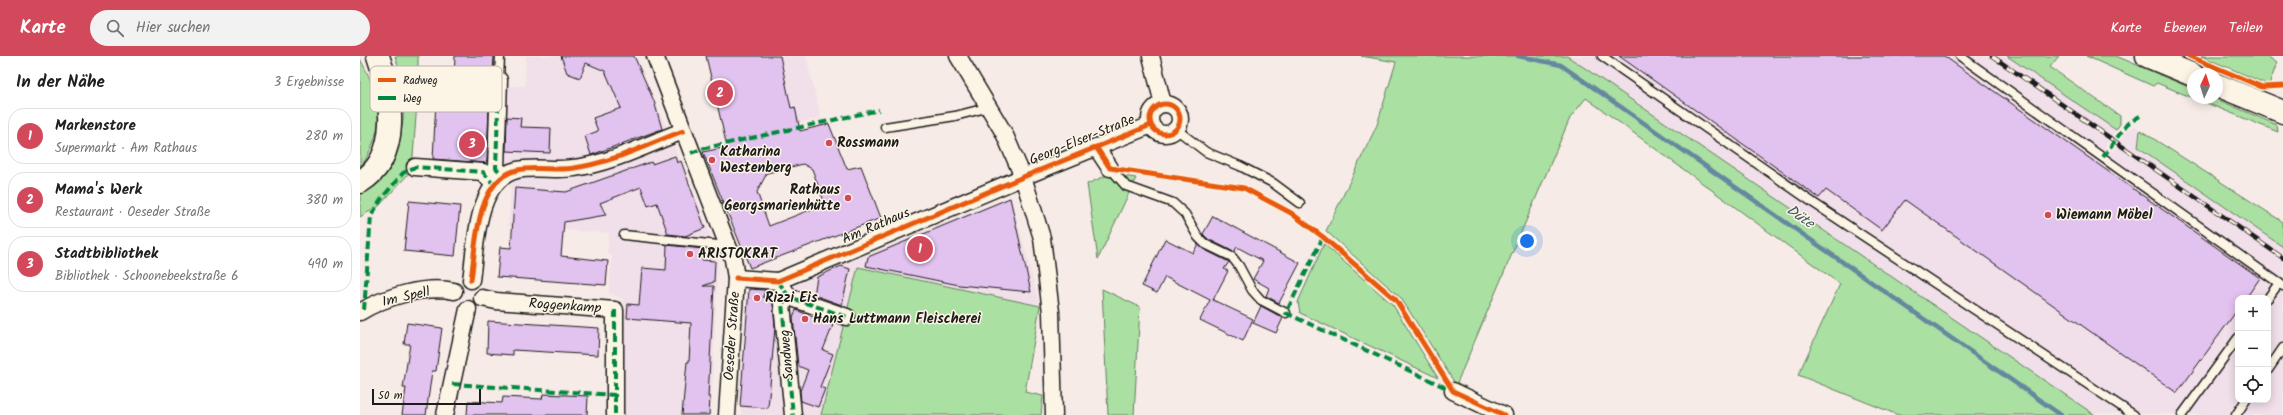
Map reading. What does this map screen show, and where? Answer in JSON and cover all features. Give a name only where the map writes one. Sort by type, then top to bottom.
[{"type":"main road","points":[[378,56],[381,66]]},
{"type":"main road","points":[[2147,56],[2187,73]]},
{"type":"main road","points":[[2223,87],[2283,112]]},
{"type":"main road","points":[[360,182],[376,166],[389,137],[391,112]]},
{"type":"street","name":"Oeseder Straße","points":[[655,56],[728,246],[736,278],[727,415]]},
{"type":"street","points":[[958,56],[990,107],[1004,133],[1023,177],[1042,238],[1051,312],[1054,415]]},
{"type":"street","points":[[1151,56],[1163,104]]},
{"type":"street","points":[[1163,104],[1177,110],[1180,120],[1176,129],[1172,132],[1162,134],[1151,125],[1152,112],[1163,104]]},
{"type":"street","points":[[498,112],[496,168],[499,180]]},
{"type":"street","name":"Georg-Elser-Straße","points":[[1023,177],[1151,125]]},
{"type":"street","points":[[471,280],[481,212],[485,199],[499,180],[518,170],[573,169],[595,164],[683,131]]},
{"type":"street","points":[[1096,147],[1110,168]]},
{"type":"street","points":[[415,167],[483,172],[499,180]]},
{"type":"street","name":"Am Rathaus","points":[[736,278],[778,281],[1023,177]]},
{"type":"street","points":[[471,280],[479,285],[482,298],[475,307],[468,309],[456,304],[454,291],[462,281],[471,280]]},
{"type":"street","points":[[778,281],[789,297],[847,317]]},
{"type":"street","name":"Im Spell","points":[[360,312],[380,302],[415,292],[439,290],[454,291]]},
{"type":"street","name":"Sandweg","points":[[789,297],[782,304],[793,415]]},
{"type":"street","name":"Roggenkamp","points":[[482,298],[496,301],[615,310],[615,415]]},
{"type":"street","points":[[444,415],[468,309]]},
{"type":"street","points":[[1453,391],[1504,415]]},
{"type":"lane","points":[[500,56],[500,66]]},
{"type":"lane","points":[[1602,56],[1815,204],[2134,415]]},
{"type":"lane","points":[[1960,56],[2281,284],[2271,295]]},
{"type":"lane","points":[[885,126],[955,116],[990,107]]},
{"type":"lane","points":[[1176,129],[1206,152],[1240,166],[1272,183],[1300,203]]},
{"type":"lane","points":[[1110,168],[1126,186],[1173,203],[1184,214],[1198,237],[1205,244],[1232,258],[1239,266],[1252,290],[1261,300],[1286,313]]},
{"type":"lane","points":[[624,235],[728,246]]},
{"type":"lane","points":[[2182,415],[2235,342]]},
{"type":"lane","points":[[2270,367],[2283,348]]},
{"type":"lane","points":[[2236,415],[2244,403]]},
{"type":"shaded area","points":[[526,56],[636,56],[708,228],[718,261],[711,415],[622,415],[623,299],[609,293],[612,255],[607,254],[609,233],[508,226],[511,189],[503,159],[508,86],[525,86]]},
{"type":"shaded area","points":[[706,56],[806,56],[821,118],[725,139]]},
{"type":"shaded area","name":"Wiemann Möbel","points":[[1567,56],[2007,56],[2116,130],[2104,147],[2112,153],[2128,130],[2135,126],[2140,130],[2138,147],[2283,247],[2283,415],[2092,413]]},
{"type":"shaded area","points":[[1011,196],[1040,306],[858,267],[821,415],[741,415],[747,288],[780,290]]},
{"type":"green space","points":[[395,56],[418,56],[418,66],[398,66]]},
{"type":"green space","points":[[1361,56],[1567,56],[2095,415],[1898,415],[1798,375],[1840,284],[1586,98],[1570,118],[1456,385],[1401,298],[1326,231],[1377,125],[1396,62]]},
{"type":"green space","points":[[2007,56],[2059,56],[2050,67],[2120,116],[2120,124],[2116,130]]},
{"type":"green space","points":[[2086,56],[2116,56],[2187,86],[2187,96],[2157,83],[2153,86]]},
{"type":"green space","points":[[2201,56],[2267,56],[2277,63],[2269,85]]},
{"type":"green space","points":[[360,59],[370,78],[370,112],[378,112],[378,124],[371,148],[364,162],[360,166]]},
{"type":"green space","points":[[2223,102],[2277,125],[2278,132],[2209,104],[2223,104]]},
{"type":"green space","points":[[416,112],[412,170],[379,206],[360,217],[360,195],[376,184],[388,169],[396,152],[401,133],[403,113]]},
{"type":"green space","points":[[2140,130],[2283,222],[2283,247],[2138,147]]},
{"type":"green space","points":[[1110,174],[1136,178],[1098,259],[1087,184]]},
{"type":"green space","points":[[1324,244],[1393,305],[1438,378],[1300,313],[1298,302]]},
{"type":"green space","points":[[858,267],[1040,306],[1025,392],[1043,396],[1041,415],[821,415]]},
{"type":"green space","points":[[1102,289],[1140,307],[1134,415],[1108,415]]},
{"type":"building","points":[[455,56],[494,56],[493,66],[455,66]]},
{"type":"building","points":[[561,56],[634,56],[654,101],[662,129],[591,155],[585,136],[598,131],[593,118],[621,108],[605,71],[586,63],[580,78],[567,73]]},
{"type":"building","name":"Rathaus Georgsmarienhütte","points":[[706,56],[780,56],[791,108],[795,107],[800,131],[829,124],[847,169],[861,166],[881,218],[750,268],[703,152],[727,147]],"holes":[[[803,164],[812,169],[825,204],[769,226],[757,192],[767,173]]]},
{"type":"building","name":"Wiemann Möbel","points":[[1619,56],[1944,56],[2260,278],[2248,295],[2235,295],[2235,313],[2177,393],[1905,200],[1882,230],[1826,190],[1819,198]]},
{"type":"building","points":[[435,112],[489,112],[487,161],[485,163],[433,159]]},
{"type":"building","points":[[507,117],[521,118],[520,127],[551,128],[550,153],[506,151]]},
{"type":"building","points":[[675,156],[677,163],[681,161],[705,228],[685,236],[668,234],[657,203],[648,206],[641,187],[600,203],[606,215],[564,222],[561,256],[608,261],[606,285],[497,277],[500,247],[511,248],[515,188],[566,192],[651,162],[652,164]]},
{"type":"building","points":[[1010,198],[1031,292],[959,285],[866,266],[868,257]]},
{"type":"building","points":[[409,201],[460,206],[455,256],[404,251]]},
{"type":"building","points":[[1213,216],[1300,263],[1279,303],[1266,296],[1269,288],[1253,279],[1263,261],[1237,247],[1234,252],[1208,239],[1203,234]]},
{"type":"building","points":[[1165,239],[1193,253],[1198,244],[1203,249],[1229,262],[1224,269],[1228,271],[1213,300],[1253,319],[1243,341],[1200,320],[1210,300],[1165,277],[1157,293],[1142,286]]},
{"type":"building","points":[[667,245],[703,249],[702,260],[715,261],[714,282],[703,286],[714,286],[708,397],[710,397],[709,415],[682,415],[687,362],[689,362],[691,323],[627,318],[628,304],[639,305],[642,268],[666,270]]},
{"type":"building","points":[[841,266],[850,269],[842,305],[814,295],[817,277]]},
{"type":"building","points":[[749,289],[765,290],[763,297],[773,301],[775,327],[768,408],[740,406]]},
{"type":"building","points":[[1261,306],[1283,318],[1276,333],[1253,323]]},
{"type":"building","points":[[796,310],[833,325],[823,350],[833,354],[820,387],[825,389],[818,407],[801,401],[800,391],[808,370],[798,366],[793,317]]},
{"type":"building","points":[[488,321],[599,328],[598,355],[513,350],[513,355],[487,353]]},
{"type":"building","points":[[407,323],[442,328],[436,371],[432,371],[426,415],[402,415],[406,388],[403,388],[410,344],[404,344]]},
{"type":"building","points":[[543,394],[588,396],[587,415],[467,415],[468,401],[502,403],[503,397],[542,399]]},
{"type":"waterway","name":"Düte","points":[[1518,56],[1561,65],[2061,415]]},
{"type":"railway","points":[[1992,56],[2283,258]]},
{"type":"marked path","points":[[691,153],[701,149],[879,110]]},
{"type":"marked path","points":[[498,112],[496,168],[504,176]]},
{"type":"marked path","points":[[2103,157],[2127,124],[2140,116]]},
{"type":"marked path","points":[[364,310],[371,216],[382,198],[403,173],[415,167],[483,172],[494,185]]},
{"type":"marked path","points":[[1323,237],[1286,313],[1451,390]]},
{"type":"marked path","points":[[778,281],[789,297],[847,317]]},
{"type":"marked path","points":[[789,297],[782,304],[793,415]]},
{"type":"marked path","points":[[615,310],[615,415]]},
{"type":"marked path","points":[[452,384],[615,395]]},
{"type":"cycle path","points":[[2189,56],[2262,87],[2283,86]]},
{"type":"cycle path","points":[[1165,104],[1171,105],[1179,113],[1180,119],[1179,125],[1171,133],[1165,134],[1159,133],[1151,125],[1150,119],[1151,113],[1159,105],[1165,104]]},
{"type":"cycle path","points":[[736,278],[778,281],[1023,177],[1151,125]]},
{"type":"cycle path","points":[[471,280],[480,216],[485,200],[493,187],[503,176],[517,170],[524,169],[567,169],[588,166],[616,158],[683,131]]},
{"type":"cycle path","points":[[1096,147],[1110,168],[1244,188],[1291,213],[1323,237],[1396,300],[1453,391],[1504,415]]},
{"type":"place","name":"Mama's Werk","points":[[720,93]]},
{"type":"place","name":"Rossmann","points":[[829,143]]},
{"type":"place","name":"Stadtbibliothek","points":[[472,144]]},
{"type":"place","name":"Katharina Westenberg","points":[[712,160]]},
{"type":"place","name":"Rathaus Georgsmarienhütte","points":[[848,198]]},
{"type":"place","name":"Wiemann Möbel","points":[[2048,215]]},
{"type":"place","name":"Markenstore","points":[[920,249]]},
{"type":"place","name":"ARISTOKRAT","points":[[690,254]]},
{"type":"place","name":"Rizzi Eis","points":[[757,298]]},
{"type":"place","name":"Hans Luttmann Fleischerei","points":[[805,319]]}]
